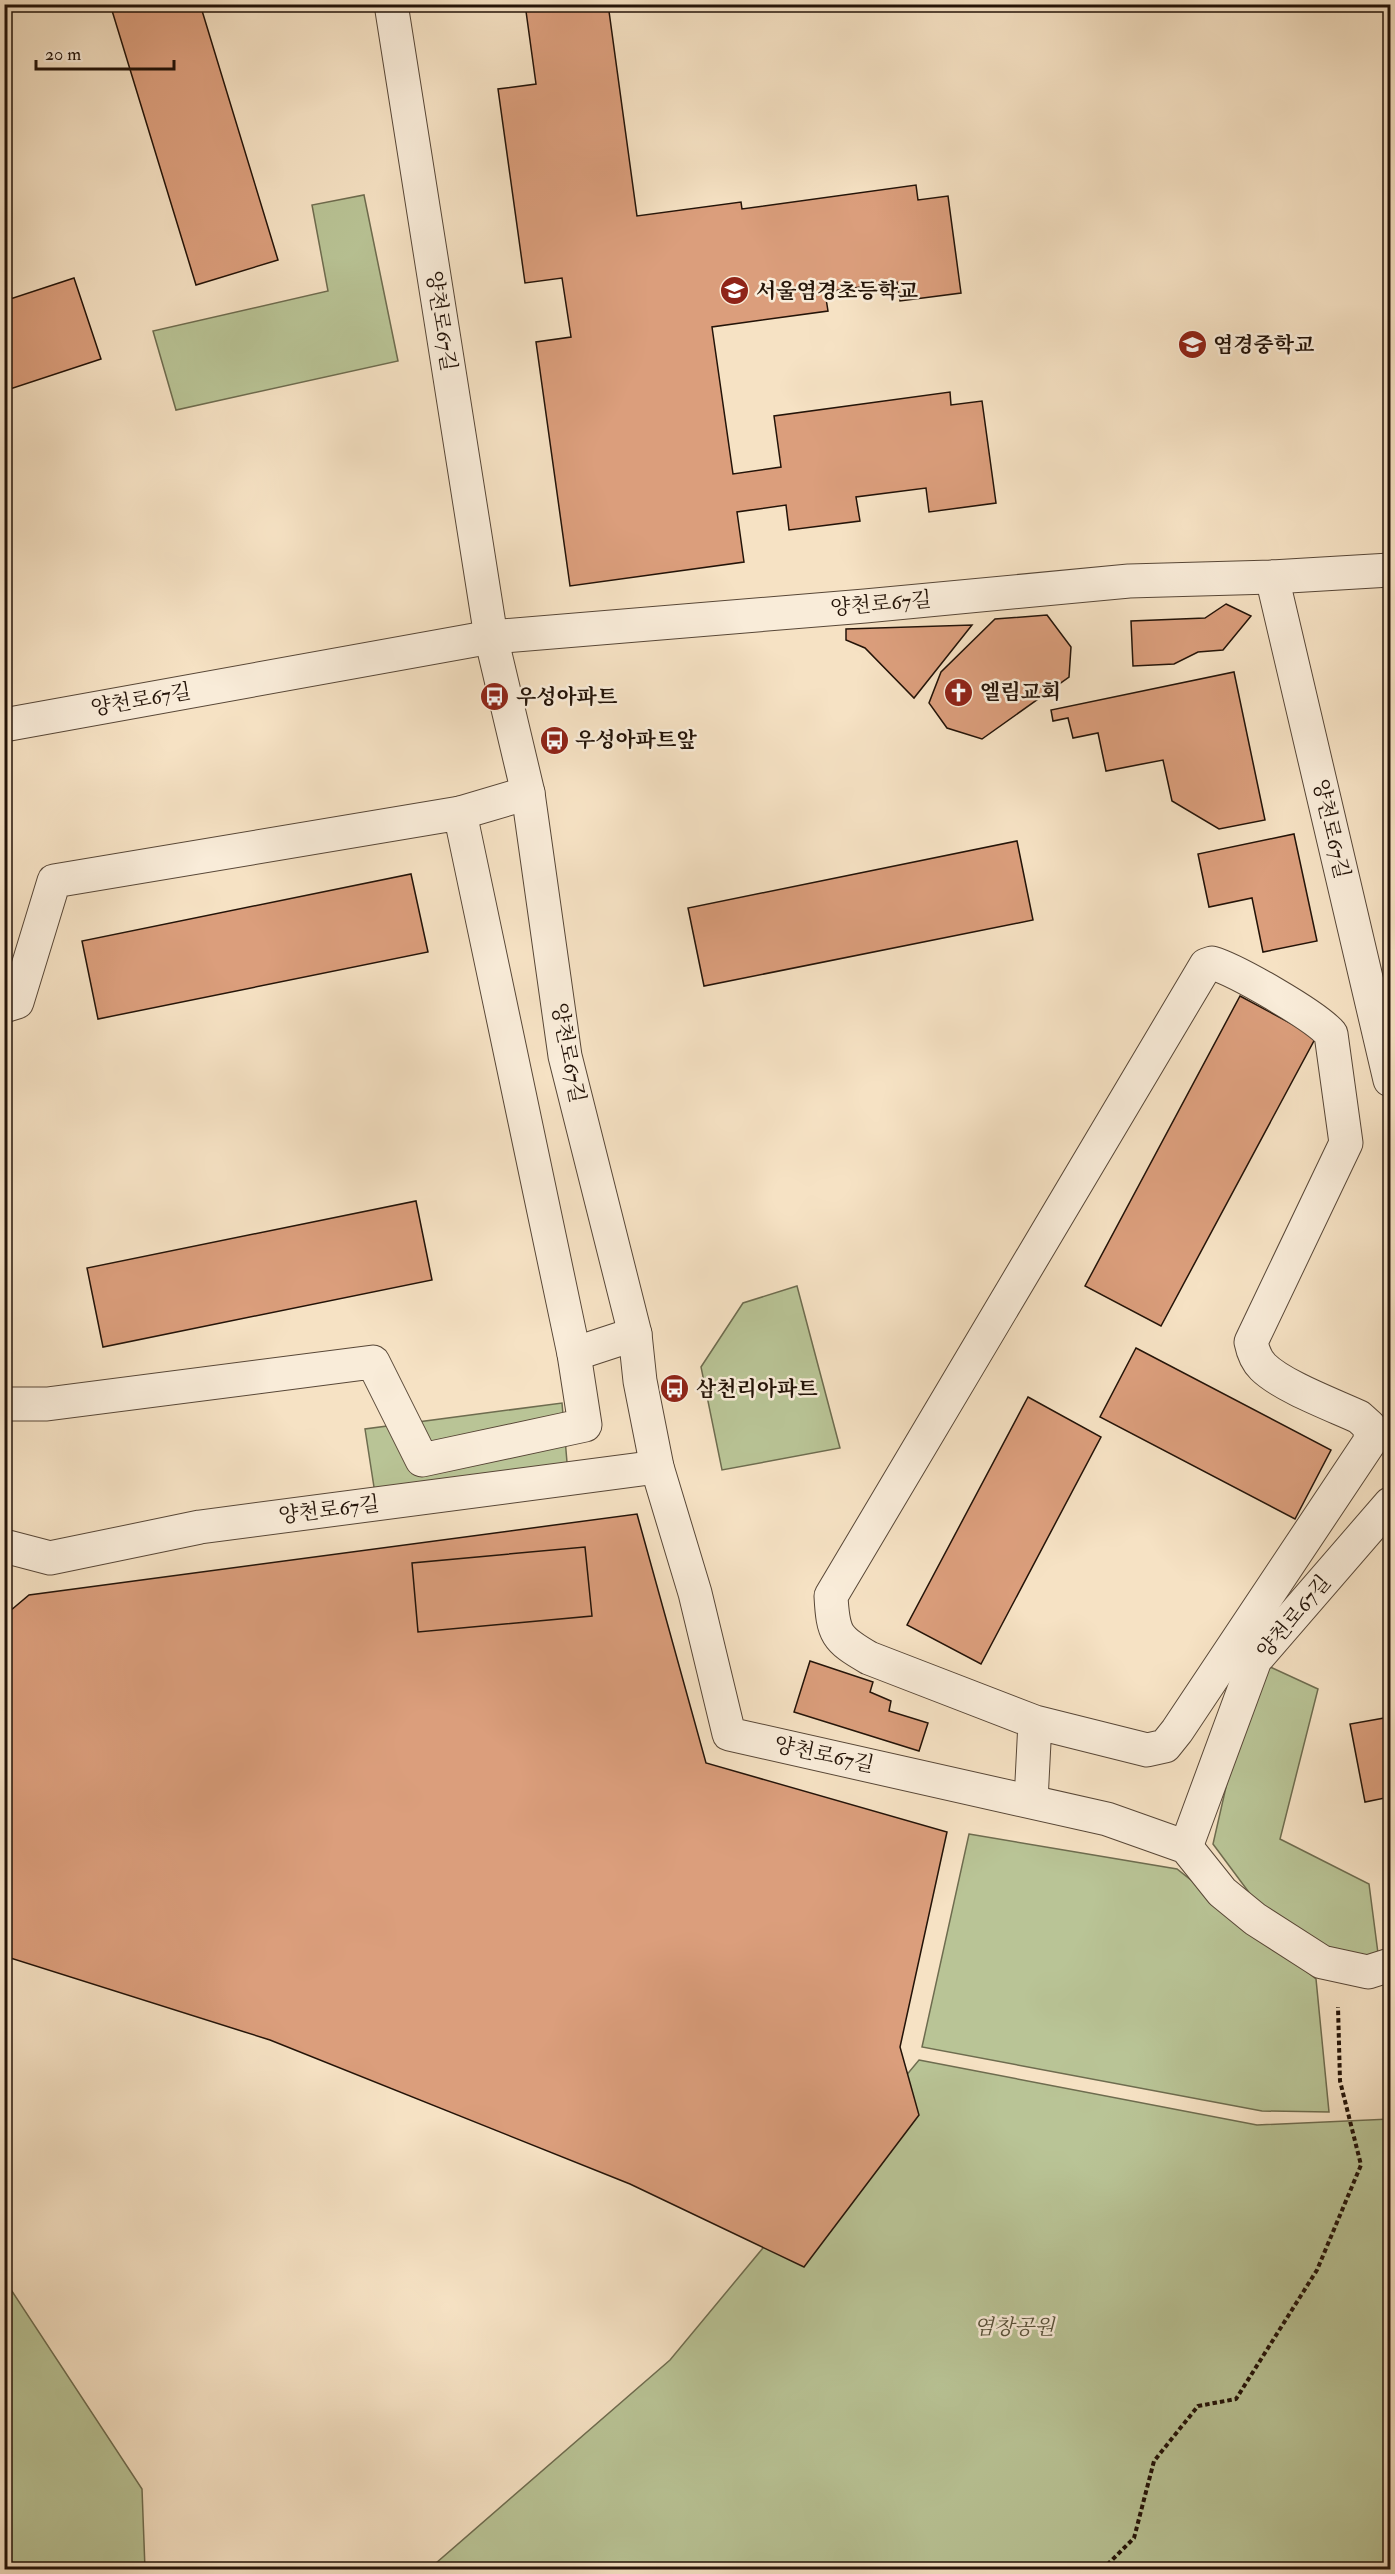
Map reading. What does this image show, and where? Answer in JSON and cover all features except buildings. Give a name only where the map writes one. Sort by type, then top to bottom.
[{"type":"street","name":"양천로67길","points":[[391,4],[490,637],[528,793],[565,1056],[635,1334],[639,1381],[657,1467],[695,1593],[729,1734],[1107,1819],[1186,1847],[1256,1660],[1390,1504]]},
{"type":"street","name":"양천로67길","points":[[4,725],[490,637],[853,607],[1129,581],[1272,577],[1390,570]]},
{"type":"street","name":"양천로67길","points":[[1272,577],[1390,1080]]},
{"type":"street","points":[[4,1005],[17,1002],[54,881],[459,813],[528,793]]},
{"type":"street","points":[[4,1404],[47,1404],[373,1362],[422,1460],[585,1425],[574,1354],[459,813]]},
{"type":"street","points":[[1212,963],[1303,1012],[1324,1025],[1331,1034],[1339,1078],[1346,1143],[1251,1342],[1254,1356],[1263,1367],[1276,1377],[1359,1417],[1369,1426],[1371,1440],[1165,1746],[1147,1750],[1035,1722],[869,1658],[844,1644],[833,1622],[831,1596],[1206,965],[1212,963]]},
{"type":"street","points":[[574,1354],[635,1334]]},
{"type":"street","name":"양천로67길","points":[[4,1546],[50,1558],[200,1527],[657,1467]]},
{"type":"street","points":[[1030,1801],[1035,1722]]},
{"type":"street","points":[[1186,1847],[1222,1892],[1255,1919],[1322,1962],[1379,1969]]},
{"type":"path","points":[[1102,2570],[1134,2538],[1154,2461],[1198,2406],[1236,2399],[1317,2270],[1361,2165],[1340,2081],[1337,2008],[1379,1969]]},
{"type":"green space","points":[[364,195],[398,361],[176,410],[153,331],[328,291],[312,205]]},
{"type":"green space","points":[[797,1286],[840,1448],[722,1470],[701,1367],[743,1303]]},
{"type":"green space","points":[[562,1403],[568,1474],[376,1500],[365,1429]]},
{"type":"green space","points":[[1255,1660],[1318,1689],[1280,1839],[1369,1884],[1379,1961],[1330,1951],[1262,1910],[1213,1844]]},
{"type":"green space","points":[[969,1834],[1177,1869],[1316,1979],[1329,2112],[1262,2111],[922,2047]]},
{"type":"green space","name":"염창공원","points":[[919,2060],[1257,2125],[1390,2119],[1390,2563],[1382,2569],[428,2570],[670,2360]]},
{"type":"green space","points":[[4,2279],[142,2489],[145,2569],[5,2569]]},
{"type":"place","name":"서울염경초등학교","points":[[735,291]]},
{"type":"place","name":"염경중학교","points":[[1192,345]]},
{"type":"place","name":"엘림교회","points":[[959,692]]},
{"type":"place","name":"우성아파트","points":[[495,697]]},
{"type":"place","name":"우성아파트앞","points":[[554,740]]},
{"type":"place","name":"삼천리아파트","points":[[675,1389]]}]
